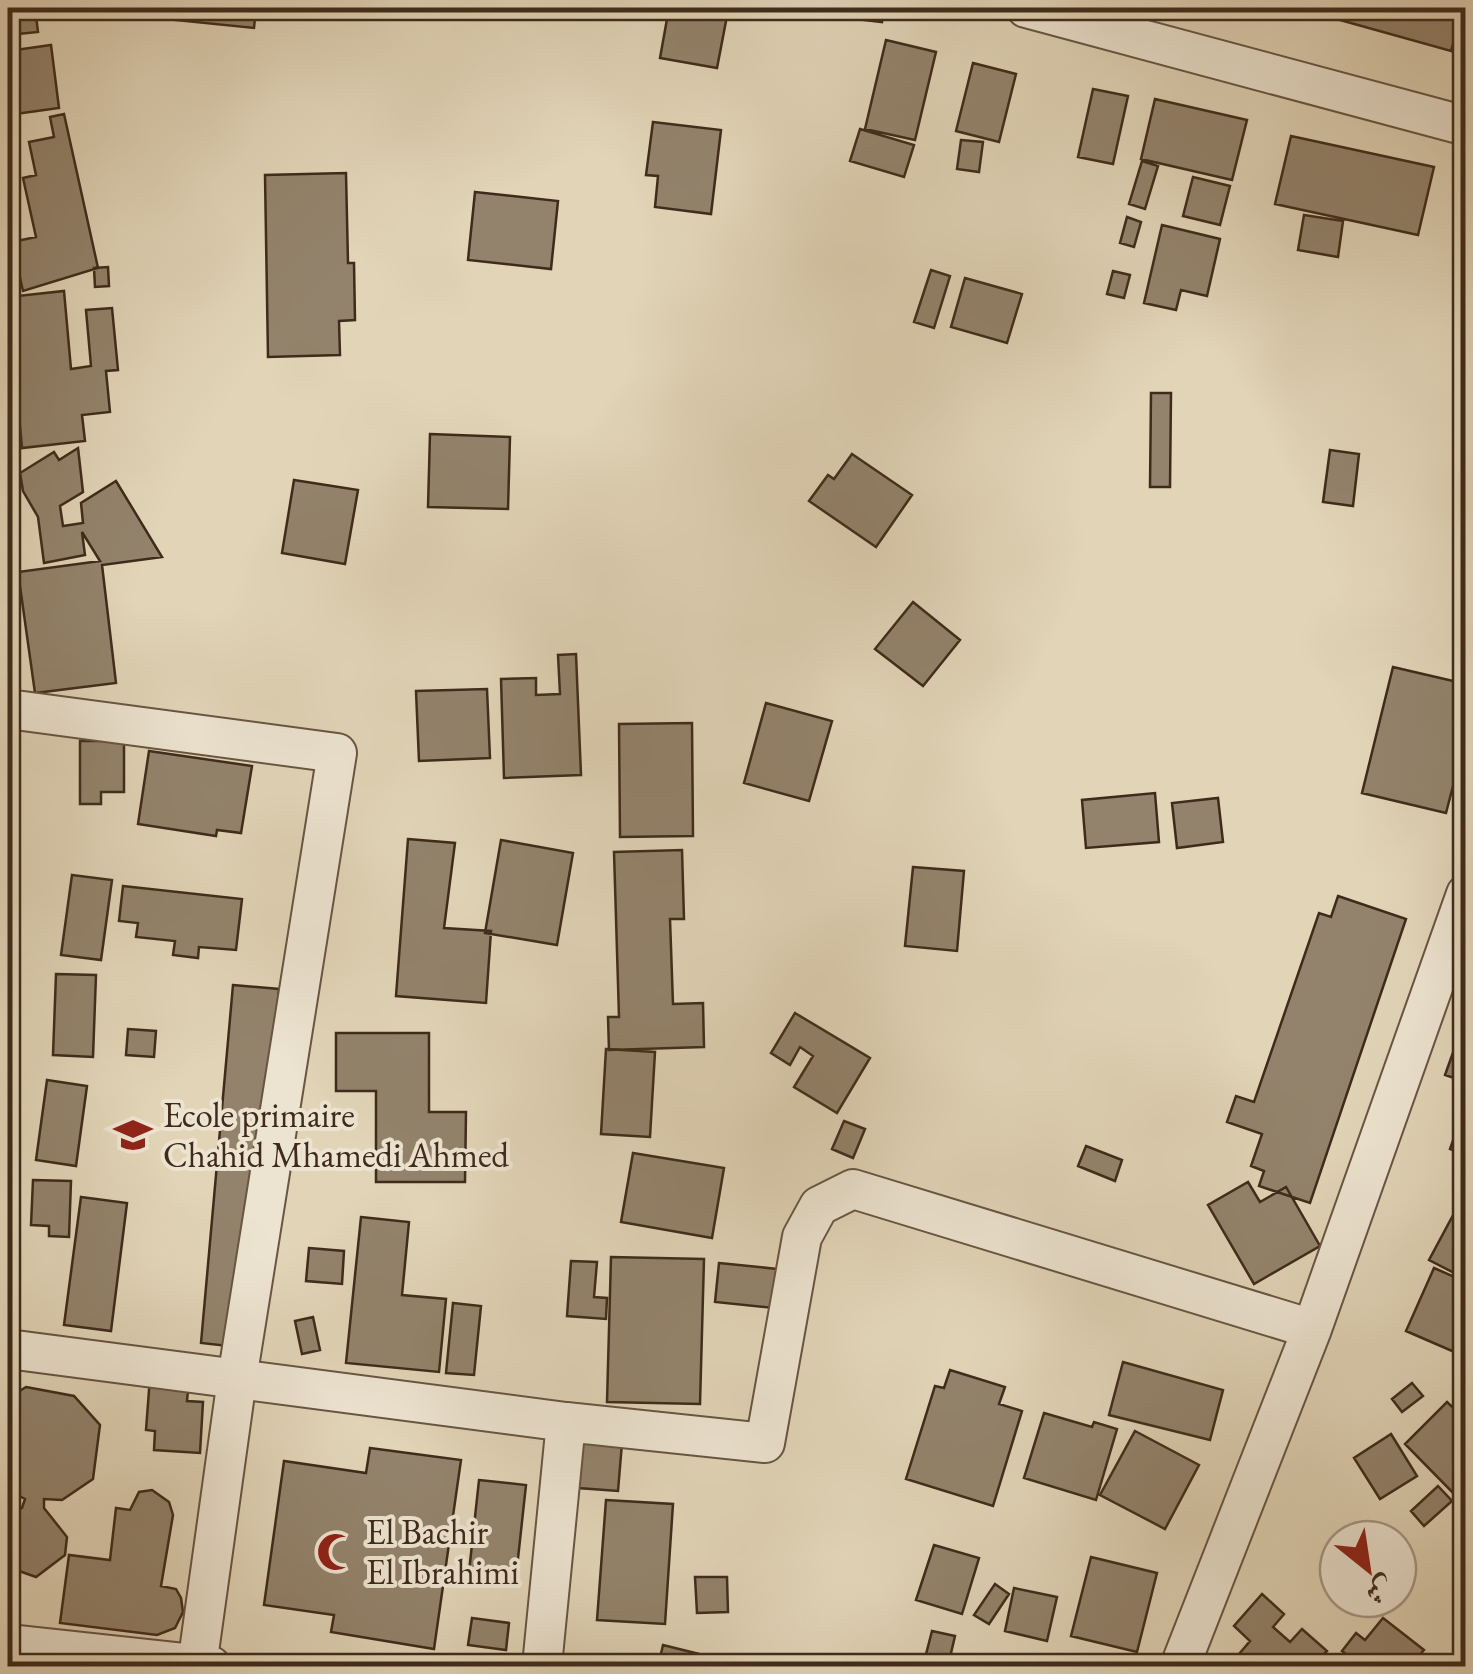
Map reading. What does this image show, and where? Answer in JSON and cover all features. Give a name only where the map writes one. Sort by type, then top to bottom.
[{"type":"street","points":[[1026,8],[1466,126]]},
{"type":"street","points":[[8,710],[337,753],[237,1379],[202,1666],[8,1644]]},
{"type":"street","points":[[1180,1666],[1312,1330],[1466,894]]},
{"type":"street","points":[[8,1349],[566,1422],[765,1443],[802,1237],[818,1206],[854,1189],[1312,1330]]},
{"type":"street","points":[[542,1666],[566,1422]]},
{"type":"building","points":[[8,8],[35,8],[38,32],[8,35]]},
{"type":"building","points":[[146,8],[256,8],[254,28],[145,17]]},
{"type":"building","points":[[669,8],[727,16],[717,68],[660,58]]},
{"type":"building","points":[[856,8],[883,8],[882,22],[855,19]]},
{"type":"building","points":[[1297,8],[1463,8],[1451,51]]},
{"type":"building","points":[[886,40],[936,52],[915,140],[865,129]]},
{"type":"building","points":[[51,45],[59,108],[8,115],[8,51]]},
{"type":"building","points":[[973,63],[1016,74],[999,142],[956,131]]},
{"type":"building","points":[[1093,89],[1128,96],[1113,164],[1078,157]]},
{"type":"building","points":[[1155,99],[1247,120],[1232,180],[1141,159]]},
{"type":"building","points":[[64,114],[98,268],[23,291],[12,242],[36,237],[23,178],[36,175],[29,142],[54,137],[50,117]]},
{"type":"building","points":[[653,122],[721,130],[711,214],[655,207],[658,176],[646,175]]},
{"type":"building","points":[[860,129],[914,145],[904,177],[850,161]]},
{"type":"building","points":[[1291,136],[1434,167],[1418,235],[1275,204]]},
{"type":"building","points":[[961,140],[983,142],[979,172],[957,169]]},
{"type":"building","points":[[1142,161],[1158,166],[1145,209],[1129,204]]},
{"type":"building","points":[[346,173],[348,263],[354,263],[355,320],[339,321],[340,355],[268,357],[265,175]]},
{"type":"building","points":[[1193,177],[1230,186],[1220,225],[1183,216]]},
{"type":"building","points":[[475,192],[558,201],[551,269],[468,260]]},
{"type":"building","points":[[1304,215],[1343,221],[1338,257],[1298,250]]},
{"type":"building","points":[[1127,217],[1141,222],[1134,247],[1120,243]]},
{"type":"building","points":[[1162,225],[1220,239],[1207,296],[1181,290],[1176,310],[1144,303]]},
{"type":"building","points":[[108,267],[109,286],[95,287],[94,268]]},
{"type":"building","points":[[931,270],[950,276],[934,328],[914,322]]},
{"type":"building","points":[[1113,271],[1130,275],[1124,298],[1107,294]]},
{"type":"building","points":[[965,278],[1022,294],[1007,343],[951,327]]},
{"type":"building","points":[[64,291],[71,369],[91,366],[86,310],[112,308],[118,370],[106,371],[110,412],[82,415],[85,441],[22,448],[8,297]]},
{"type":"building","points":[[1151,393],[1171,393],[1170,487],[1150,487]]},
{"type":"building","points":[[430,434],[510,437],[508,509],[428,507]]},
{"type":"building","points":[[78,448],[83,492],[60,506],[63,526],[83,523],[81,503],[116,481],[162,557],[102,565],[116,683],[35,693],[18,572],[100,561],[82,532],[85,555],[44,563],[38,517],[23,491],[20,473],[54,452],[59,460]]},
{"type":"building","points":[[1330,450],[1359,454],[1353,506],[1323,502]]},
{"type":"building","points":[[852,454],[912,495],[876,547],[809,501],[828,475],[834,479]]},
{"type":"building","points":[[294,480],[358,490],[345,564],[282,553]]},
{"type":"building","points":[[913,602],[960,640],[923,686],[875,649]]},
{"type":"building","points":[[576,654],[581,775],[504,778],[501,679],[536,678],[536,695],[560,694],[558,655]]},
{"type":"building","points":[[1393,667],[1466,684],[1466,736],[1446,813],[1362,793]]},
{"type":"building","points":[[487,689],[490,758],[419,761],[416,691]]},
{"type":"building","points":[[766,703],[832,721],[809,801],[744,783]]},
{"type":"building","points":[[692,723],[693,836],[620,837],[619,724]]},
{"type":"building","points":[[80,741],[124,741],[124,792],[101,792],[101,804],[80,804]]},
{"type":"building","points":[[149,751],[252,766],[241,833],[217,830],[216,836],[138,824]]},
{"type":"building","points":[[1155,793],[1159,842],[1086,848],[1082,800]]},
{"type":"building","points":[[1218,798],[1223,842],[1177,848],[1172,803]]},
{"type":"building","points":[[408,839],[455,843],[444,928],[491,931],[486,1003],[396,996]]},
{"type":"building","points":[[501,840],[573,853],[557,945],[485,933]]},
{"type":"building","points":[[682,850],[684,919],[670,919],[673,1004],[703,1003],[704,1047],[609,1050],[608,1017],[619,1017],[614,852]]},
{"type":"building","points":[[913,867],[964,871],[957,951],[905,946]]},
{"type":"building","points":[[72,875],[112,880],[101,960],[61,955]]},
{"type":"building","points":[[123,886],[242,899],[236,950],[199,947],[198,958],[173,955],[175,941],[136,937],[138,923],[119,921]]},
{"type":"building","points":[[1338,896],[1406,919],[1310,1203],[1259,1186],[1264,1171],[1251,1166],[1262,1134],[1227,1122],[1236,1096],[1254,1102],[1319,913],[1331,917]]},
{"type":"building","points":[[56,974],[96,975],[93,1057],[53,1055]]},
{"type":"building","points":[[233,985],[279,989],[247,1348],[201,1343]]},
{"type":"building","points":[[795,1013],[870,1058],[837,1113],[794,1087],[813,1056],[800,1047],[790,1065],[771,1053]]},
{"type":"building","points":[[1466,1016],[1466,1082],[1445,1075]]},
{"type":"building","points":[[128,1029],[156,1031],[154,1057],[126,1055]]},
{"type":"building","points":[[336,1033],[429,1033],[429,1112],[466,1112],[465,1182],[376,1182],[376,1091],[336,1091]]},
{"type":"building","points":[[606,1049],[655,1052],[650,1137],[601,1134]]},
{"type":"building","points":[[47,1080],[87,1086],[76,1166],[36,1160]]},
{"type":"building","points":[[1466,1104],[1466,1155],[1450,1149]]},
{"type":"building","points":[[844,1121],[865,1129],[853,1158],[832,1149]]},
{"type":"building","points":[[1086,1146],[1122,1160],[1115,1181],[1078,1166]]},
{"type":"building","points":[[633,1153],[724,1168],[712,1238],[621,1222]]},
{"type":"building","points":[[33,1180],[71,1181],[69,1237],[49,1236],[49,1226],[31,1225]]},
{"type":"building","points":[[1248,1182],[1260,1202],[1286,1187],[1320,1246],[1254,1284],[1208,1205]]},
{"type":"building","points":[[1466,1191],[1466,1279],[1429,1260]]},
{"type":"building","points":[[81,1197],[127,1203],[111,1331],[64,1325]]},
{"type":"building","points":[[361,1217],[409,1222],[402,1295],[446,1299],[439,1372],[346,1363]]},
{"type":"building","points":[[309,1248],[344,1251],[342,1284],[306,1281]]},
{"type":"building","points":[[611,1257],[704,1259],[700,1404],[607,1402]]},
{"type":"building","points":[[571,1261],[597,1262],[594,1297],[607,1298],[606,1319],[567,1316]]},
{"type":"building","points":[[719,1263],[778,1269],[774,1308],[715,1302]]},
{"type":"building","points":[[1434,1268],[1466,1282],[1466,1357],[1406,1331]]},
{"type":"building","points":[[453,1303],[481,1306],[474,1375],[446,1373]]},
{"type":"building","points":[[313,1317],[320,1350],[302,1354],[295,1321]]},
{"type":"building","points":[[1123,1362],[1223,1390],[1210,1440],[1109,1415]]},
{"type":"building","points":[[950,1370],[1005,1387],[999,1404],[1022,1411],[993,1506],[906,1479],[935,1386],[944,1388]]},
{"type":"building","points":[[150,1377],[189,1380],[187,1401],[203,1402],[200,1453],[154,1450],[155,1431],[146,1430]]},
{"type":"building","points":[[1412,1383],[1423,1396],[1402,1412],[1392,1399]]},
{"type":"building","points":[[26,1387],[74,1396],[100,1425],[93,1479],[62,1500],[44,1499],[44,1508],[67,1537],[65,1555],[36,1577],[8,1567],[8,1516],[22,1508],[25,1499],[8,1490],[8,1398]]},
{"type":"building","points":[[1447,1402],[1466,1420],[1466,1486],[1456,1496],[1405,1444]]},
{"type":"building","points":[[1044,1413],[1092,1427],[1094,1422],[1117,1429],[1096,1500],[1024,1478]]},
{"type":"building","points":[[1135,1431],[1199,1465],[1165,1529],[1100,1495]]},
{"type":"building","points":[[1391,1434],[1417,1476],[1380,1499],[1354,1458]]},
{"type":"building","points":[[582,1440],[622,1443],[618,1491],[578,1488]]},
{"type":"building","points":[[370,1448],[461,1460],[434,1649],[331,1632],[334,1615],[264,1605],[284,1461],[366,1473]]},
{"type":"building","points":[[479,1480],[526,1485],[516,1577],[469,1572]]},
{"type":"building","points":[[1438,1486],[1452,1501],[1424,1526],[1411,1511]]},
{"type":"building","points":[[152,1490],[169,1502],[173,1515],[161,1586],[176,1589],[181,1598],[183,1612],[175,1628],[157,1635],[60,1623],[69,1555],[110,1560],[116,1508],[130,1510],[139,1492]]},
{"type":"building","points":[[606,1500],[673,1504],[665,1624],[597,1620]]},
{"type":"building","points":[[934,1545],[979,1558],[962,1614],[916,1600]]},
{"type":"building","points":[[1091,1557],[1157,1573],[1137,1652],[1071,1636]]},
{"type":"building","points":[[695,1577],[727,1577],[728,1612],[697,1613]]},
{"type":"building","points":[[995,1584],[1009,1594],[989,1624],[974,1615]]},
{"type":"building","points":[[1014,1588],[1057,1597],[1047,1641],[1005,1631]]},
{"type":"building","points":[[1262,1594],[1284,1614],[1273,1627],[1290,1642],[1302,1629],[1327,1651],[1320,1658],[1329,1666],[1253,1666],[1239,1654],[1250,1641],[1234,1626]]},
{"type":"building","points":[[472,1618],[509,1623],[506,1650],[468,1645]]},
{"type":"building","points":[[1384,1619],[1424,1650],[1410,1666],[1362,1666],[1342,1651],[1356,1633],[1365,1640]]},
{"type":"building","points":[[932,1631],[955,1636],[948,1666],[923,1666]]},
{"type":"building","points":[[663,1645],[699,1654],[696,1665],[660,1658]]},
{"type":"place","name":"Ecole primaire Chahid Mhamedi Ahmed","points":[[133,1135]]},
{"type":"place","name":"El Bachir El Ibrahimi","points":[[336,1552]]}]
